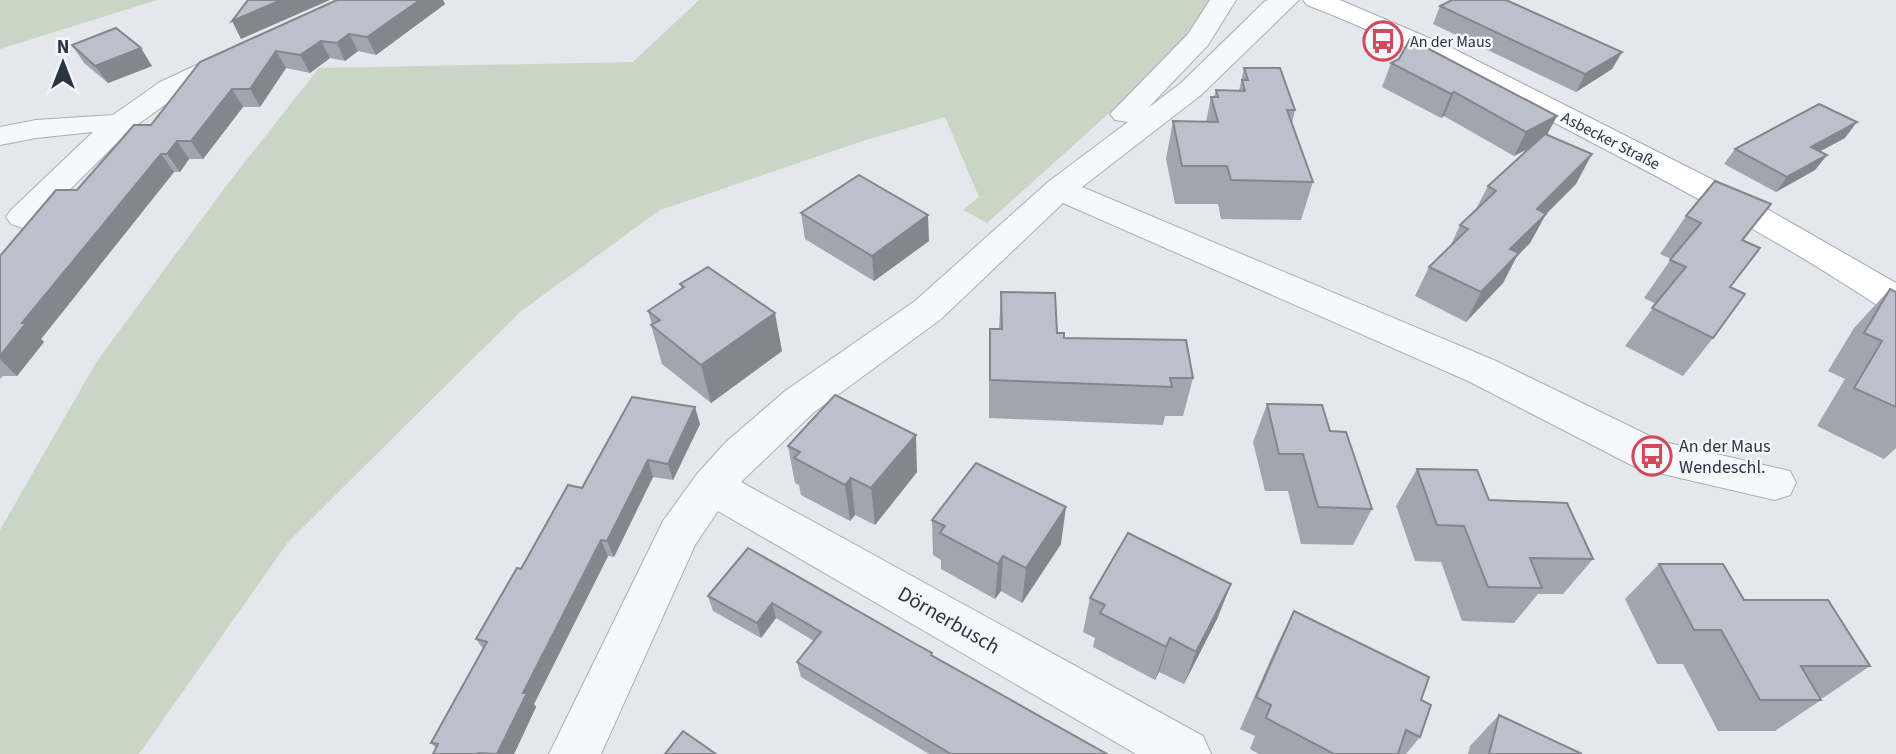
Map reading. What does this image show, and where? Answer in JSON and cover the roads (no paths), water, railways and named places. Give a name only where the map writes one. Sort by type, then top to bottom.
[{"type":"main road","name":"Asbecker Straße","points":[[1316,0],[1415,41],[1667,169],[1826,254],[1896,300]]},
{"type":"street","points":[[1059,189],[1094,144],[1198,39],[1223,0]]},
{"type":"street","points":[[575,754],[678,534],[712,486],[741,454],[799,402],[928,310],[1059,189],[1191,89],[1273,8],[1286,0]]},
{"type":"street","points":[[23,217],[119,124],[170,88],[209,66],[259,44]]},
{"type":"street","points":[[0,136],[97,123],[119,124]]},
{"type":"street","points":[[1059,189],[1482,371],[1652,456],[1775,482]]},
{"type":"street","name":"Dörnerbusch","points":[[712,486],[1185,754]]},
{"type":"place","name":"An der Maus","points":[[1383,41]]},
{"type":"place","name":"An der Maus Wendeschl.","points":[[1652,456]]}]
